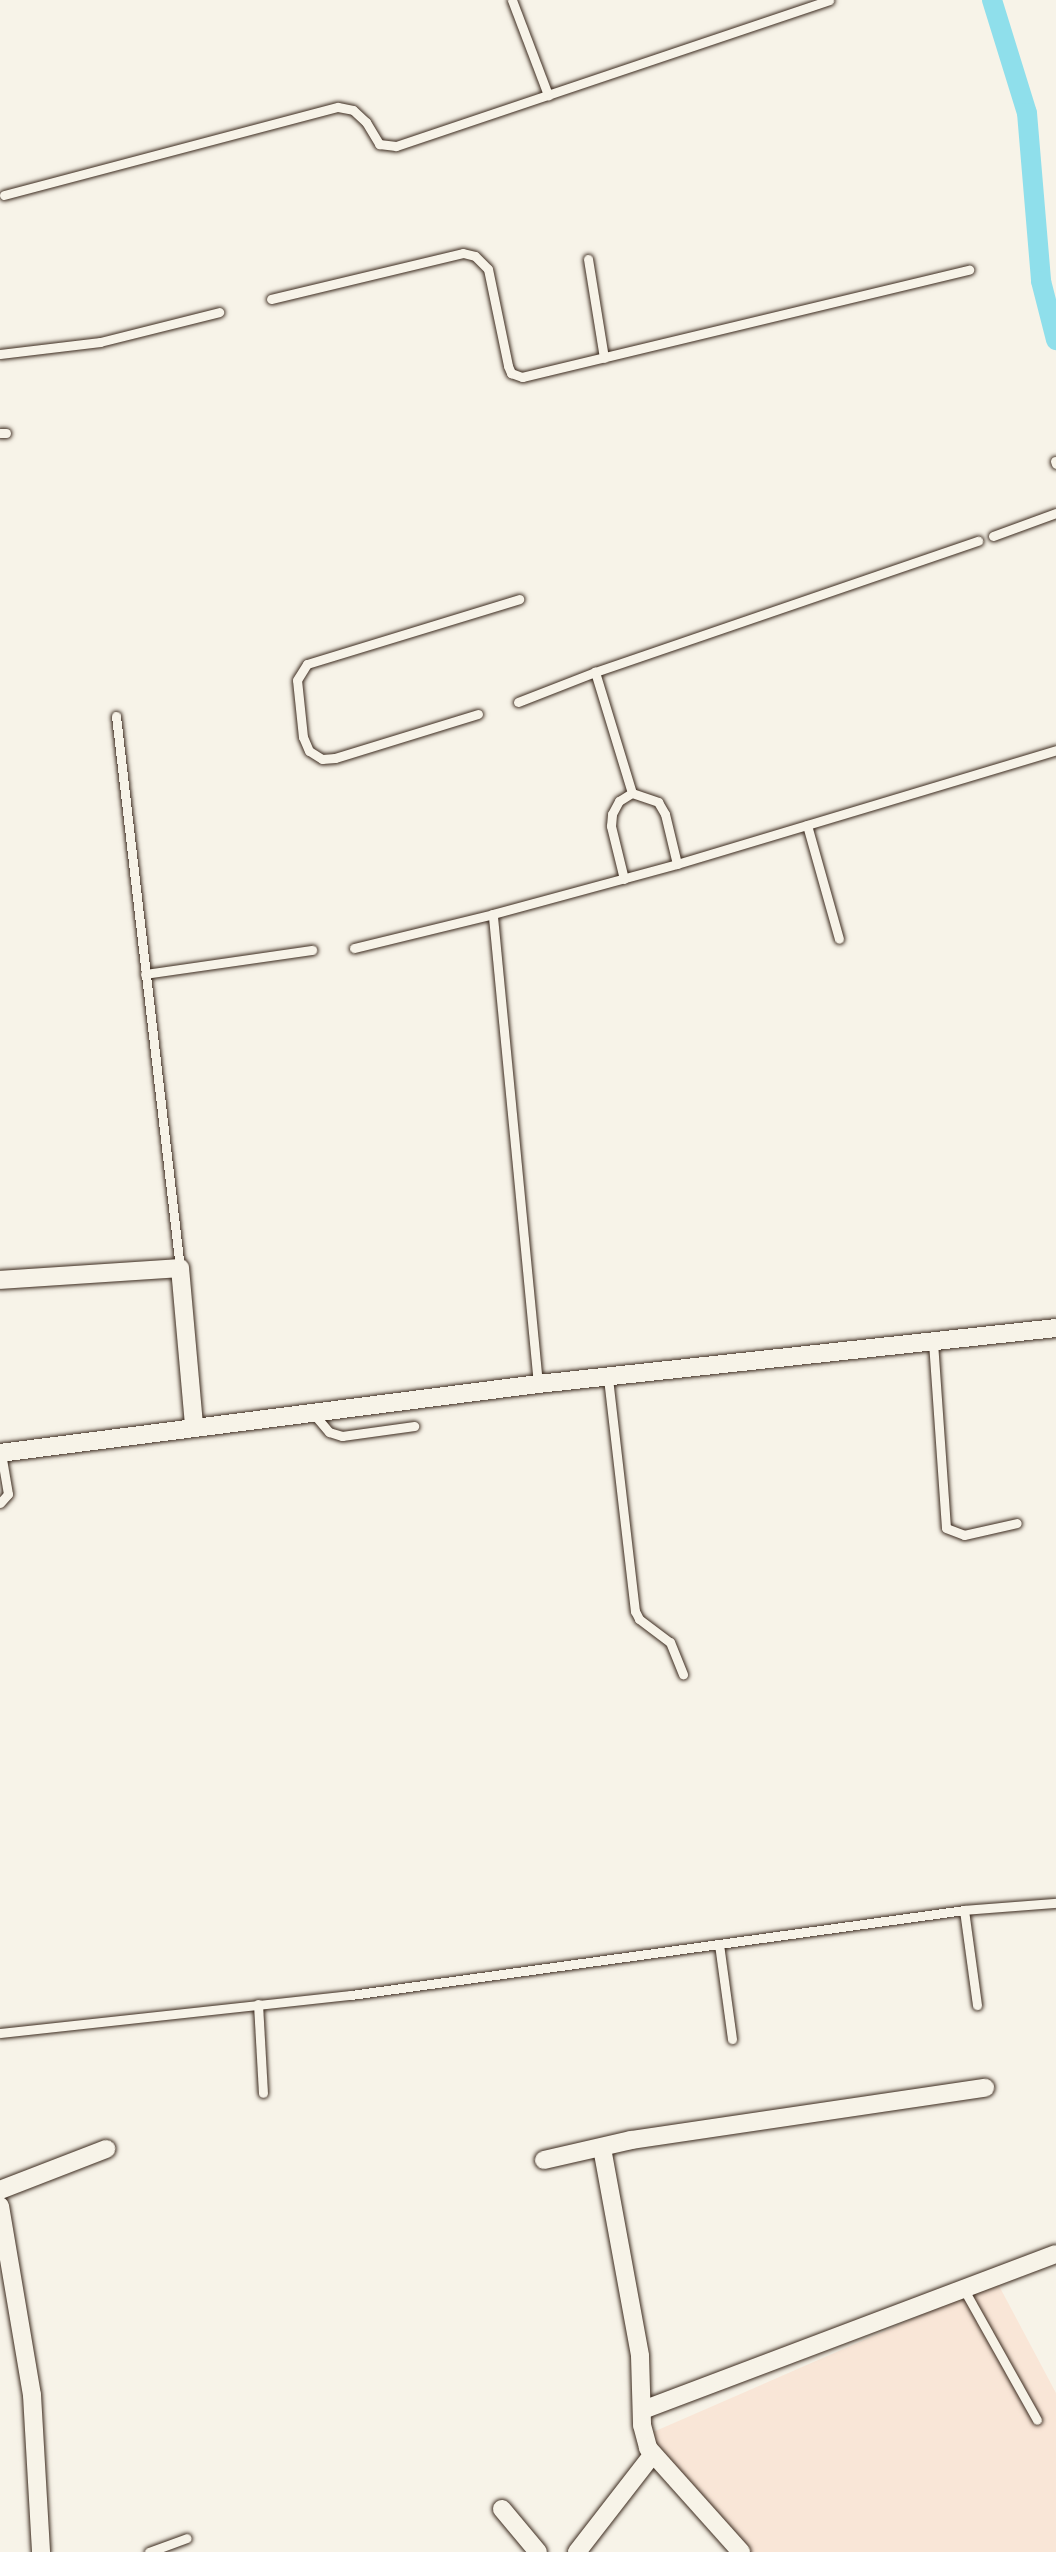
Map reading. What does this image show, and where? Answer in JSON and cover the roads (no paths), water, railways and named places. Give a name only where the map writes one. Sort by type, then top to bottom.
[{"type":"street","points":[[0,1280],[180,1268],[194,1426]]},
{"type":"street","points":[[1,1453],[538,1384],[1056,1328]]},
{"type":"street","points":[[544,2160],[631,2140],[985,2088]]},
{"type":"street","points":[[602,2148],[640,2356],[642,2425],[648,2448],[741,2552]]},
{"type":"street","points":[[0,2190],[106,2149]]},
{"type":"street","points":[[0,2206],[32,2395],[41,2552]]},
{"type":"street","points":[[643,2410],[1056,2254]]},
{"type":"street","points":[[577,2552],[653,2454]]},
{"type":"street","points":[[502,2509],[538,2552]]},
{"type":"lane","points":[[512,0],[548,95]]},
{"type":"lane","points":[[4,195],[338,107],[353,110],[366,122],[376,141],[387,146],[829,0]]},
{"type":"lane","points":[[271,299],[463,253],[484,261],[488,269],[511,373],[522,377],[969,270]]},
{"type":"lane","points":[[588,259],[604,358]]},
{"type":"lane","points":[[0,354],[100,342],[219,312]]},
{"type":"lane","points":[[993,536],[1056,513]]},
{"type":"lane","points":[[518,702],[595,672],[978,541]]},
{"type":"lane","points":[[478,714],[335,758],[322,759],[309,751],[303,737],[297,680],[307,664],[519,599]]},
{"type":"lane","points":[[595,672],[632,793]]},
{"type":"lane","points":[[116,716],[180,1268]]},
{"type":"lane","points":[[354,948],[624,879],[1056,750]]},
{"type":"lane","points":[[632,793],[658,802],[665,814],[677,864]]},
{"type":"lane","points":[[624,879],[611,826],[612,814],[619,801],[632,793]]},
{"type":"lane","points":[[807,825],[839,939]]},
{"type":"lane","points":[[493,914],[538,1384]]},
{"type":"lane","points":[[145,974],[312,950]]},
{"type":"lane","points":[[933,1342],[946,1528],[964,1535],[1017,1523]]},
{"type":"lane","points":[[608,1378],[635,1611],[639,1619],[670,1642],[683,1675]]},
{"type":"lane","points":[[313,1413],[329,1432],[342,1436],[414,1426]]},
{"type":"lane","points":[[0,1503],[8,1494],[1,1453]]},
{"type":"lane","points":[[0,2033],[351,1995],[964,1910],[1056,1903]]},
{"type":"lane","points":[[964,1910],[977,2005]]},
{"type":"lane","points":[[719,1944],[732,2039]]},
{"type":"lane","points":[[258,2004],[263,2093]]},
{"type":"lane","points":[[963,2288],[1037,2420]]},
{"type":"lane","points":[[149,2552],[187,2538]]},
{"type":"waterway","points":[[992,0],[1027,113],[1041,281],[1056,340]]}]
